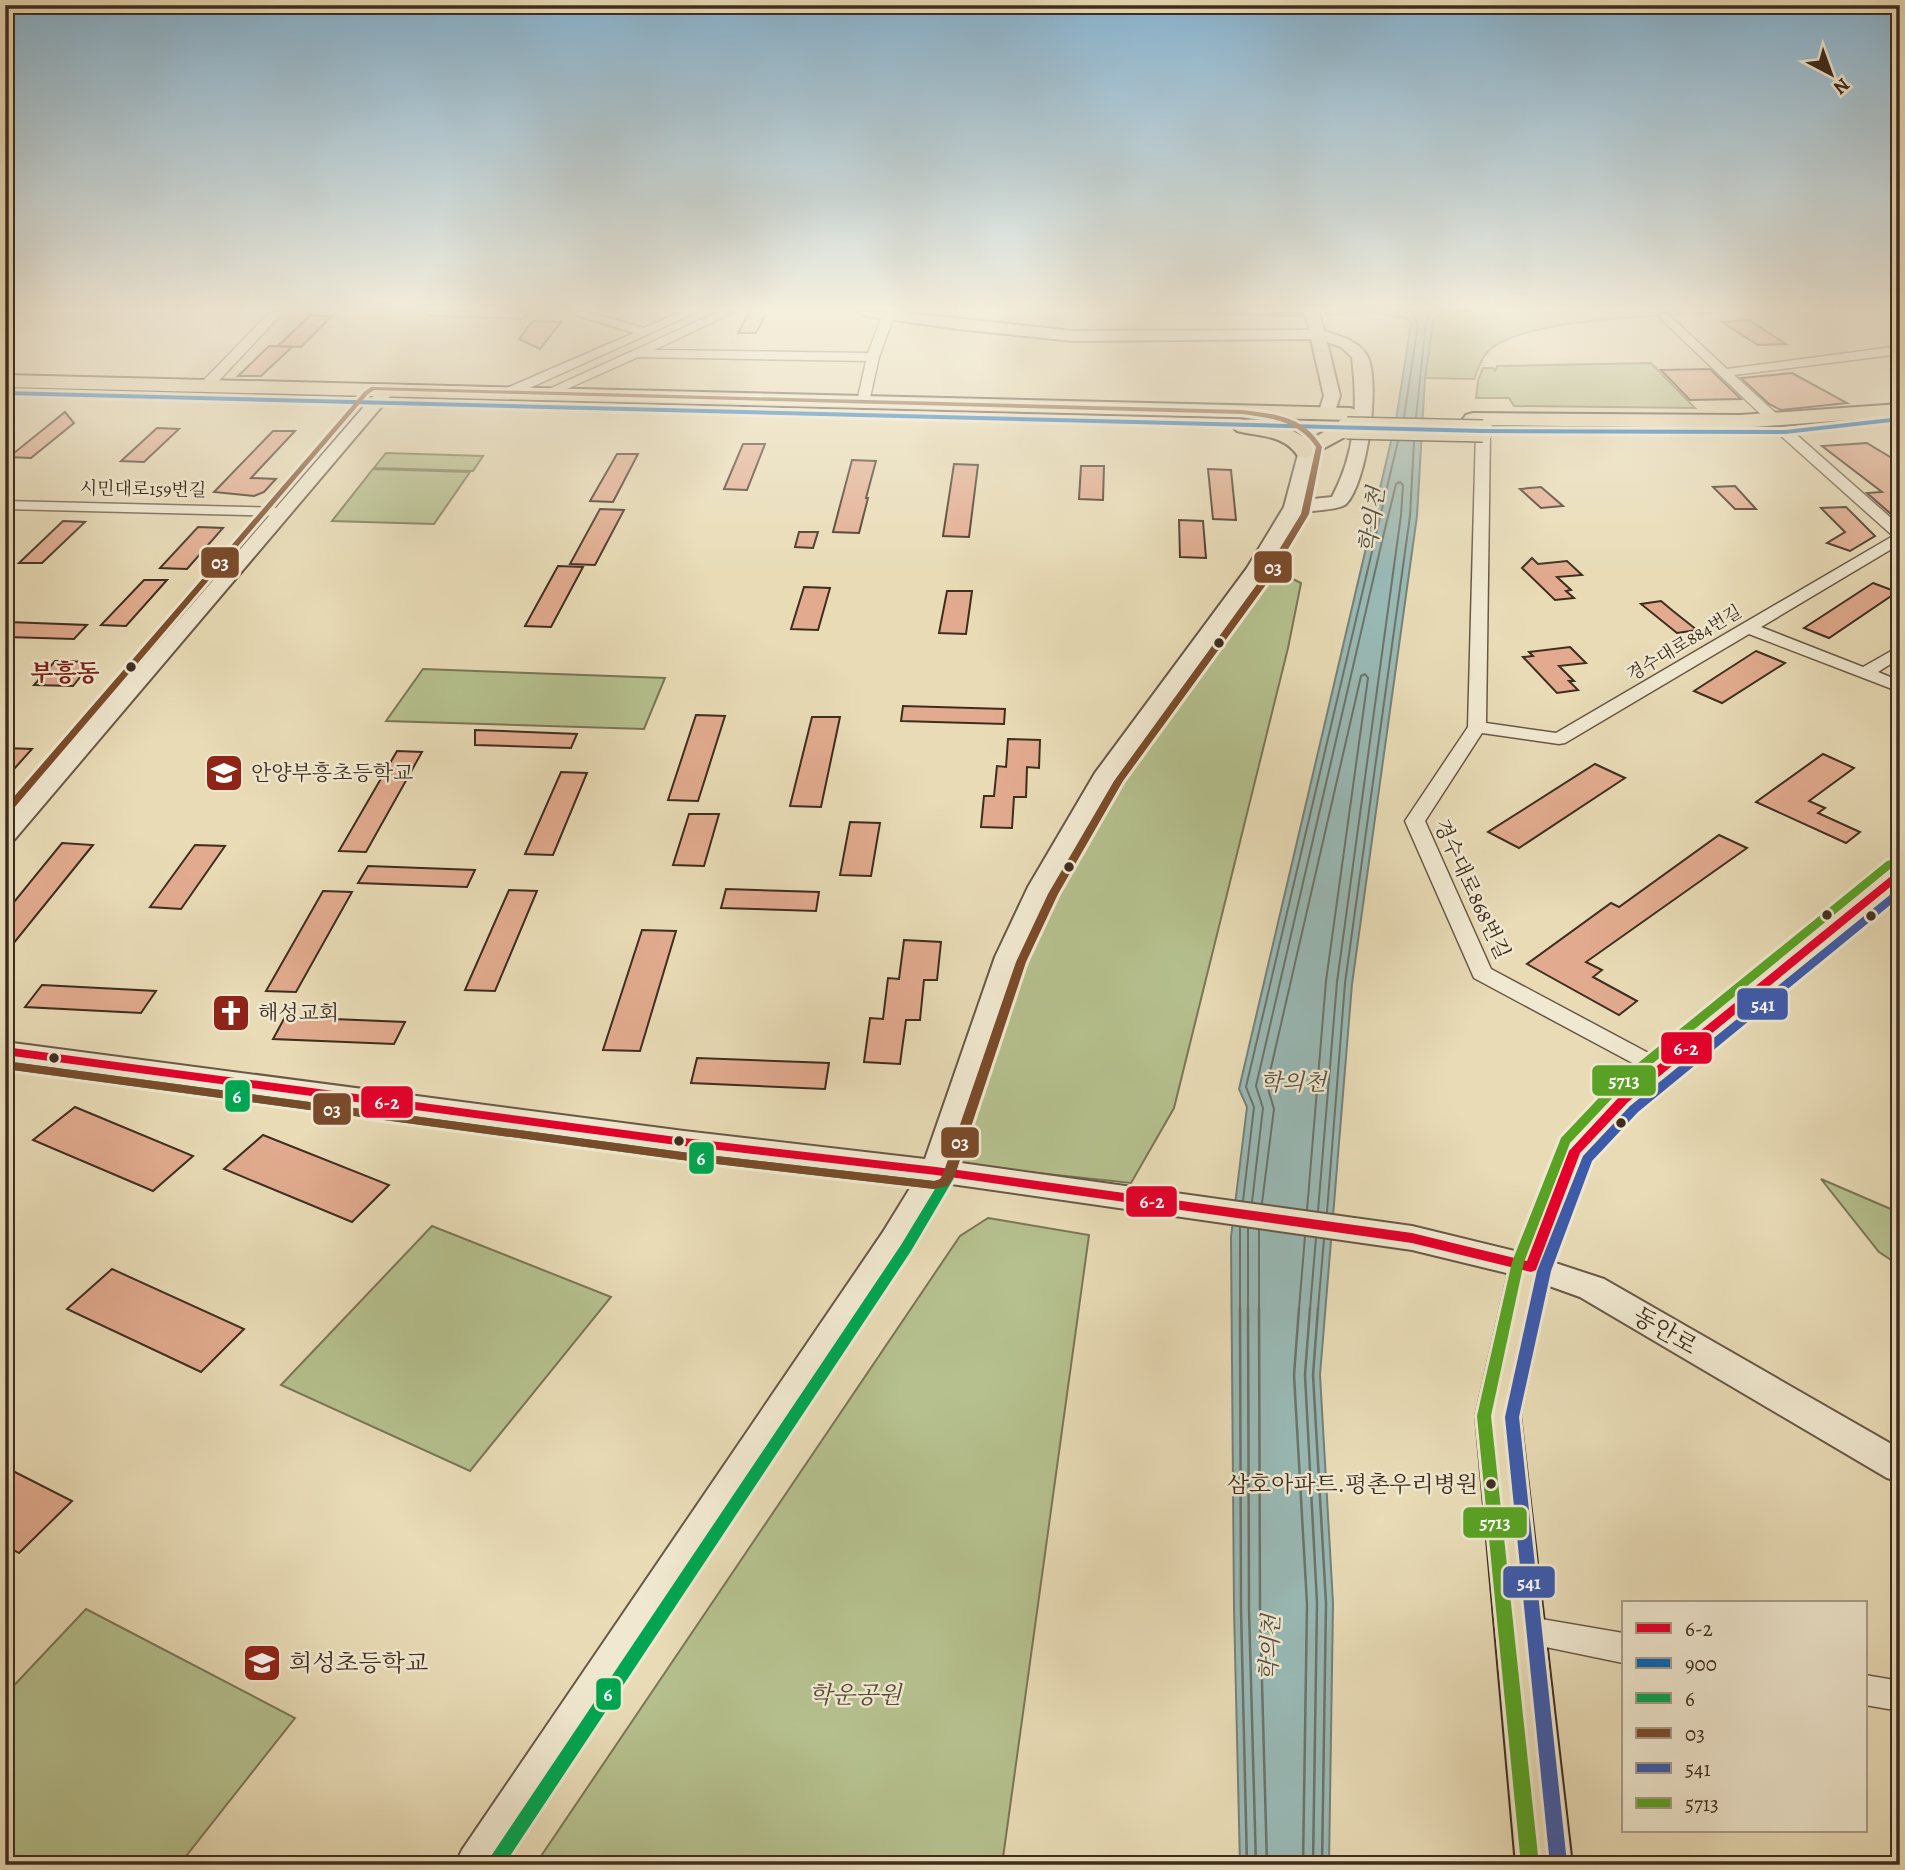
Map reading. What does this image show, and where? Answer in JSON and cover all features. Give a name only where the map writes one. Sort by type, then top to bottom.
[{"type":"main road","points":[[476,399],[1242,426],[1348,421],[1478,425],[1900,427]]},
{"type":"main road","points":[[754,399],[1326,414],[1348,421]]},
{"type":"main road","points":[[1781,426],[1900,408]]},
{"type":"main road","points":[[1781,426],[1900,419]]},
{"type":"main road","points":[[1242,426],[1292,437],[1303,445],[1306,451],[1348,421]]},
{"type":"main road","points":[[1544,1865],[1498,1416],[1531,1267],[1575,1151],[1623,1099],[1900,874]]},
{"type":"street","points":[[5,835],[379,399]]},
{"type":"street","points":[[1326,414],[1331,399]]},
{"type":"street","points":[[1293,508],[1339,502],[1354,477],[1362,440],[1366,399]]},
{"type":"street","name":"경수대로884번길","points":[[1476,727],[1559,738],[1900,536],[1752,399]]},
{"type":"street","points":[[1476,727],[1478,425]]},
{"type":"street","points":[[477,1865],[888,1250],[936,1171],[1008,957],[1041,887],[1107,773],[1182,674],[1256,569],[1293,508],[1306,451]]},
{"type":"street","name":"시민대로159번길","points":[[5,505],[281,512]]},
{"type":"street","points":[[1747,627],[1900,687]]},
{"type":"street","points":[[1866,673],[1900,651]]},
{"type":"street","name":"경수대로868번길","points":[[1476,727],[1415,821],[1482,973],[1661,1069]]},
{"type":"street","points":[[5,1051],[657,1138],[936,1171]]},
{"type":"street","name":"동안로","points":[[936,1171],[1412,1238],[1531,1267],[1592,1289],[1900,1467]]},
{"type":"street","points":[[1518,1629],[1622,1648]]},
{"type":"street","points":[[1867,1690],[1900,1696]]},
{"type":"green space","points":[[1510,399],[1686,399],[1695,408],[1514,406]]},
{"type":"green space","points":[[386,453],[483,456],[473,471],[374,468]]},
{"type":"green space","points":[[373,469],[470,472],[434,524],[332,521]]},
{"type":"green space","points":[[1260,573],[1287,576],[1301,583],[1288,648],[1174,1108],[1131,1183],[952,1164],[1043,909],[1115,775]]},
{"type":"green space","points":[[423,669],[665,678],[644,729],[386,721]]},
{"type":"green space","points":[[1821,1179],[1900,1213],[1900,1266],[1879,1252]]},
{"type":"green space","name":"학운공원","points":[[988,1218],[1089,1235],[1002,1865],[535,1865],[960,1236]]},
{"type":"green space","points":[[432,1226],[611,1297],[470,1471],[281,1385]]},
{"type":"green space","points":[[86,1609],[295,1718],[179,1865],[5,1865],[5,1695]]},
{"type":"water","name":"학의천","points":[[1399,399],[1424,399],[1417,516],[1352,984],[1320,1375],[1333,1603],[1329,1865],[1240,1865],[1234,1609],[1231,1237],[1247,1107],[1239,1089]]},
{"type":"building","points":[[1764,399],[1840,399],[1847,403],[1781,410]]},
{"type":"building","points":[[65,412],[74,423],[31,458],[9,457]]},
{"type":"building","points":[[157,428],[179,429],[144,462],[121,461]]},
{"type":"building","points":[[273,431],[295,431],[251,478],[276,479],[264,492],[254,496],[214,492]]},
{"type":"building","points":[[1867,443],[1900,463],[1900,522],[1867,493],[1882,492],[1822,446]]},
{"type":"building","points":[[743,444],[765,444],[747,490],[724,489]]},
{"type":"building","points":[[617,454],[638,454],[613,502],[590,501]]},
{"type":"building","points":[[852,460],[876,461],[859,533],[833,532]]},
{"type":"building","points":[[954,464],[978,465],[969,537],[943,536]]},
{"type":"building","points":[[1081,466],[1104,466],[1103,500],[1079,499]]},
{"type":"building","points":[[1208,469],[1231,470],[1236,520],[1213,519]]},
{"type":"building","points":[[1735,486],[1756,509],[1735,509],[1713,487]]},
{"type":"building","points":[[1541,487],[1563,506],[1541,508],[1520,489]]},
{"type":"building","points":[[1846,507],[1875,536],[1850,551],[1827,543],[1845,532],[1821,508]]},
{"type":"building","points":[[600,509],[624,510],[595,565],[570,564]]},
{"type":"building","points":[[1179,520],[1203,521],[1206,558],[1180,557]]},
{"type":"building","points":[[63,521],[85,522],[42,563],[19,563]]},
{"type":"building","points":[[198,527],[223,528],[187,569],[160,568]]},
{"type":"building","points":[[799,532],[818,532],[813,548],[795,547]]},
{"type":"building","points":[[1532,558],[1538,564],[1567,561],[1582,575],[1557,577],[1571,590],[1566,591],[1574,598],[1555,600],[1522,568]]},
{"type":"building","points":[[558,566],[583,567],[551,627],[525,626]]},
{"type":"building","points":[[144,580],[167,580],[126,626],[101,625]]},
{"type":"building","points":[[1873,583],[1897,592],[1829,638],[1804,628]]},
{"type":"building","points":[[804,587],[830,588],[818,630],[791,629]]},
{"type":"building","points":[[947,591],[972,591],[966,634],[939,633]]},
{"type":"building","points":[[1661,601],[1697,630],[1677,633],[1641,604]]},
{"type":"building","points":[[8,622],[87,625],[74,639],[8,637]]},
{"type":"building","points":[[1570,647],[1586,663],[1559,666],[1574,681],[1569,681],[1578,690],[1557,693],[1523,657],[1533,656],[1529,652]]},
{"type":"building","points":[[1756,651],[1785,663],[1722,703],[1694,691]]},
{"type":"building","points":[[55,661],[92,662],[73,686],[34,685]]},
{"type":"building","points":[[903,706],[1005,709],[1004,724],[901,721]]},
{"type":"building","points":[[696,715],[725,716],[698,801],[668,800]]},
{"type":"building","points":[[812,717],[840,717],[821,807],[790,806]]},
{"type":"building","points":[[475,730],[577,734],[571,748],[475,745]]},
{"type":"building","points":[[1008,739],[1040,740],[1039,768],[1027,767],[1026,797],[1014,797],[1012,828],[981,827],[984,796],[994,796],[997,766],[1006,767]]},
{"type":"building","points":[[5,748],[32,749],[5,779]]},
{"type":"building","points":[[397,751],[422,752],[366,852],[339,851]]},
{"type":"building","points":[[1823,754],[1854,768],[1809,801],[1825,808],[1818,813],[1860,832],[1846,843],[1756,802]]},
{"type":"building","points":[[1595,764],[1625,778],[1519,848],[1488,832]]},
{"type":"building","points":[[561,772],[587,773],[553,855],[525,854]]},
{"type":"building","points":[[689,814],[719,814],[704,866],[673,865]]},
{"type":"building","points":[[850,822],[880,823],[871,876],[840,875]]},
{"type":"building","points":[[1719,835],[1747,848],[1586,962],[1602,970],[1593,977],[1637,1001],[1619,1015],[1527,964],[1611,903],[1619,907]]},
{"type":"building","points":[[62,843],[93,845],[5,954],[5,913]]},
{"type":"building","points":[[195,845],[225,846],[181,909],[150,907]]},
{"type":"building","points":[[368,866],[475,870],[467,887],[358,883]]},
{"type":"building","points":[[726,889],[819,892],[816,911],[721,908]]},
{"type":"building","points":[[509,890],[537,891],[495,991],[465,990]]},
{"type":"building","points":[[323,891],[352,892],[296,992],[266,991]]},
{"type":"building","points":[[642,930],[676,931],[640,1051],[603,1050]]},
{"type":"building","points":[[904,940],[941,942],[937,980],[924,980],[920,1020],[906,1020],[900,1064],[864,1062],[870,1018],[883,1019],[888,978],[899,979]]},
{"type":"building","points":[[42,985],[156,991],[141,1013],[25,1007]]},
{"type":"building","points":[[285,1017],[405,1022],[394,1044],[273,1039]]},
{"type":"building","points":[[697,1058],[829,1063],[825,1089],[691,1083]]},
{"type":"building","points":[[75,1107],[193,1156],[153,1191],[33,1140]]},
{"type":"building","points":[[263,1135],[389,1185],[352,1222],[224,1169]]},
{"type":"building","points":[[112,1269],[244,1329],[201,1372],[67,1309]]},
{"type":"building","points":[[5,1467],[72,1501],[19,1553],[5,1545]]},
{"type":"transit line","name":"900","points":[[249,399],[1483,431],[1785,432],[1900,419]]},
{"type":"transit line","name":"03","points":[[5,813],[361,399]]},
{"type":"transit line","name":"03","points":[[5,1065],[682,1156],[934,1185],[944,1183],[1021,962],[1053,894],[1119,781],[1267,577],[1305,514],[1319,447],[1313,437],[1296,424],[1276,417],[1242,412],[781,399]]},
{"type":"transit line","name":"5713","points":[[1530,1865],[1484,1416],[1518,1262],[1565,1141],[1615,1088],[1891,863]]},
{"type":"transit line","name":"6-2","points":[[1531,1267],[1575,1151],[1624,1099],[1900,874]]},
{"type":"transit line","name":"541","points":[[1558,1863],[1512,1417],[1544,1271],[1587,1159],[1634,1109],[1900,892]]},
{"type":"transit line","name":"6-2","points":[[5,1051],[684,1142],[936,1171],[1412,1238],[1531,1267]]},
{"type":"transit line","name":"6","points":[[5,1065],[682,1156],[934,1185]]},
{"type":"transit line","name":"6","points":[[494,1865],[906,1248],[948,1178]]},
{"type":"place","name":"안양부흥초등학교","points":[[224,773]]},
{"type":"place","name":"해성교회","points":[[231,1013]]},
{"type":"place","name":"삼호아파트.평촌우리병원","points":[[1491,1484]]},
{"type":"place","name":"희성초등학교","points":[[262,1663]]},
{"type":"district","name":"부흥동","points":[[65,673]]}]
